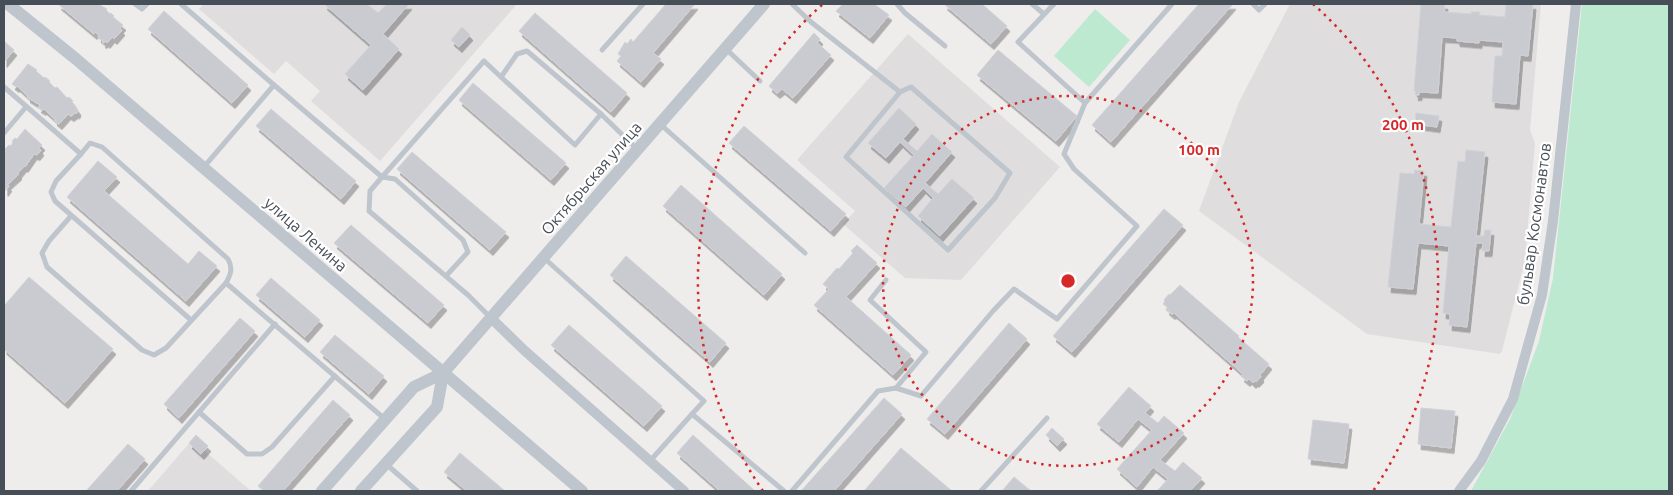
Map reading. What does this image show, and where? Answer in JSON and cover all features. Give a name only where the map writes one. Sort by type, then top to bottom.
[{"type":"street","name":"улица Ленина","points":[[8,4],[76,59],[582,491]]},
{"type":"street","name":"Октябрьская улица","points":[[322,491],[414,387],[443,373],[764,4]]},
{"type":"street","name":"бульвар Космонавтов","points":[[1459,491],[1481,460],[1513,399],[1542,295],[1553,221],[1576,4]]},
{"type":"street","points":[[490,317],[525,351],[684,491]]},
{"type":"street","points":[[361,491],[437,408],[443,373]]},
{"type":"lane","points":[[136,4],[142,9],[146,4]]},
{"type":"lane","points":[[181,4],[382,177],[395,180],[463,240],[468,252],[446,276]]},
{"type":"lane","points":[[602,50],[642,4]]},
{"type":"lane","points":[[792,4],[811,22],[900,92]]},
{"type":"lane","points":[[897,4],[905,13],[945,46]]},
{"type":"lane","points":[[1032,4],[1044,14]]},
{"type":"lane","points":[[1054,4],[1018,42],[1085,103]]},
{"type":"lane","points":[[792,491],[878,391],[896,388],[921,396],[1014,289],[1057,319],[1137,226],[1074,169],[1064,154],[1085,103],[1172,4]]},
{"type":"lane","points":[[1253,4],[1259,10],[1265,4]]},
{"type":"lane","points":[[725,48],[760,81]]},
{"type":"lane","points":[[501,77],[517,54],[527,51],[601,114],[637,149]]},
{"type":"lane","points":[[490,317],[446,276],[370,211],[370,191],[484,61],[575,145],[601,114]]},
{"type":"lane","points":[[203,168],[274,85]]},
{"type":"lane","points":[[4,86],[26,108],[80,154]]},
{"type":"lane","points":[[911,87],[1010,173],[995,198],[948,250],[846,157],[900,92],[911,87]]},
{"type":"lane","points":[[4,133],[26,108]]},
{"type":"lane","points":[[659,124],[805,253]]},
{"type":"lane","points":[[71,216],[49,241],[42,253],[47,267],[142,350],[154,355],[166,348],[226,283],[231,274],[232,266],[228,259],[102,147],[90,143],[56,181],[51,192],[55,202],[191,320]]},
{"type":"lane","points":[[543,257],[704,401],[650,461]]},
{"type":"lane","points":[[886,280],[870,300],[926,352],[896,388]]},
{"type":"lane","points":[[226,283],[386,420]]},
{"type":"lane","points":[[131,491],[275,324]]},
{"type":"lane","points":[[199,412],[247,454],[262,454],[272,447],[334,376]]},
{"type":"lane","points":[[692,414],[784,491]]},
{"type":"lane","points":[[981,491],[1047,418]]},
{"type":"lane","points":[[386,464],[416,491]]},
{"type":"shaded area","points":[[204,4],[517,4],[380,161],[311,101],[320,91],[286,61],[274,74],[199,9]]},
{"type":"shaded area","points":[[1290,4],[1541,4],[1530,130],[1535,143],[1525,260],[1500,354],[1367,334],[1199,211],[1239,102]]},
{"type":"shaded area","points":[[908,34],[1060,167],[961,280],[905,278],[843,224],[855,211],[797,160]]},
{"type":"shaded area","points":[[192,440],[251,491],[148,491]]},
{"type":"green space","points":[[1582,4],[1669,4],[1669,491],[1471,491],[1510,419],[1539,341],[1553,278]]},
{"type":"green space","points":[[1095,9],[1130,40],[1089,87],[1054,56]]},
{"type":"building","points":[[58,4],[98,4],[107,9],[123,25],[120,28],[122,30],[114,39],[112,37],[107,43],[106,41],[104,43],[102,42],[104,40],[98,37],[99,35],[95,32],[94,34]]},
{"type":"building","points":[[324,4],[367,4],[378,13],[387,4],[409,4],[383,34],[399,49],[363,90],[345,74],[371,45]]},
{"type":"building","points":[[666,4],[695,4],[653,53],[661,59],[641,82],[617,61],[621,56],[618,54],[625,42],[627,44],[631,39],[633,42]]},
{"type":"building","points":[[843,4],[874,4],[889,15],[870,38],[836,11]]},
{"type":"building","points":[[944,4],[982,4],[1007,26],[991,44]]},
{"type":"building","points":[[1199,4],[1233,4],[1111,142],[1092,125]]},
{"type":"building","points":[[1421,4],[1445,4],[1444,12],[1471,14],[1471,12],[1480,12],[1479,15],[1505,17],[1506,4],[1533,4],[1528,56],[1520,55],[1516,104],[1492,102],[1495,56],[1502,56],[1503,42],[1479,40],[1479,43],[1457,41],[1457,38],[1442,37],[1438,93],[1419,92],[1419,95],[1415,95]]},
{"type":"building","points":[[164,11],[248,85],[232,103],[148,29]]},
{"type":"building","points":[[535,13],[627,93],[611,112],[519,31]]},
{"type":"building","points":[[462,27],[470,35],[459,47],[451,40]]},
{"type":"building","points":[[814,33],[820,39],[817,43],[831,55],[793,98],[782,89],[777,93],[769,86]]},
{"type":"building","points":[[4,41],[14,50],[4,62]]},
{"type":"building","points":[[998,50],[1077,116],[1056,141],[977,75]]},
{"type":"building","points":[[28,64],[73,101],[78,110],[77,113],[71,116],[68,114],[59,124],[44,109],[38,107],[40,105],[12,84]]},
{"type":"building","points":[[473,83],[566,163],[551,180],[459,100]]},
{"type":"building","points":[[899,108],[916,124],[903,139],[917,151],[932,134],[952,152],[925,183],[938,194],[952,179],[974,198],[940,236],[918,216],[933,198],[923,188],[906,207],[884,188],[914,155],[900,142],[886,158],[868,143]]},
{"type":"building","points":[[271,109],[356,181],[341,199],[256,126]]},
{"type":"building","points":[[1416,113],[1439,116],[1437,127],[1415,124]]},
{"type":"building","points":[[744,126],[846,214],[831,231],[729,143]]},
{"type":"building","points":[[25,129],[42,145],[39,148],[41,150],[37,155],[34,154],[19,174],[7,185],[9,186],[5,191],[4,154],[6,151],[4,150],[9,145],[11,146],[12,141],[15,138],[17,139]]},
{"type":"building","points":[[1466,150],[1485,152],[1476,236],[1484,236],[1485,230],[1491,230],[1489,251],[1482,251],[1483,243],[1476,243],[1467,327],[1449,325],[1450,314],[1443,313],[1449,246],[1418,243],[1413,289],[1388,287],[1400,173],[1414,174],[1415,170],[1424,171],[1419,224],[1451,227],[1458,161],[1465,162]]},
{"type":"building","points":[[412,152],[506,232],[490,250],[397,169]]},
{"type":"building","points":[[98,161],[117,177],[104,191],[188,264],[199,251],[217,266],[186,301],[67,197]]},
{"type":"building","points":[[681,185],[782,274],[764,295],[663,206]]},
{"type":"building","points":[[1164,209],[1183,225],[1072,352],[1053,336]]},
{"type":"building","points":[[351,225],[444,305],[428,323],[334,243]]},
{"type":"building","points":[[857,245],[877,263],[846,297],[911,355],[893,375],[814,305],[829,289],[823,284],[853,253],[851,251]]},
{"type":"building","points":[[626,256],[726,343],[710,362],[610,275]]},
{"type":"building","points":[[29,277],[113,349],[65,403],[4,349],[4,306]]},
{"type":"building","points":[[271,278],[320,320],[305,337],[256,295]]},
{"type":"building","points":[[1180,285],[1269,364],[1256,382],[1253,383],[1249,379],[1247,381],[1241,376],[1243,374],[1174,313],[1172,314],[1166,309],[1168,308],[1163,304],[1164,300]]},
{"type":"building","points":[[240,318],[255,331],[179,418],[164,404]]},
{"type":"building","points":[[1009,323],[1027,339],[945,434],[927,419]]},
{"type":"building","points":[[569,325],[662,406],[644,426],[551,345]]},
{"type":"building","points":[[335,335],[384,376],[369,394],[320,352]]},
{"type":"building","points":[[1129,387],[1151,406],[1145,413],[1158,423],[1164,416],[1184,433],[1160,460],[1175,471],[1183,462],[1202,478],[1190,491],[1157,491],[1168,479],[1153,467],[1137,487],[1117,469],[1152,430],[1138,419],[1119,442],[1097,424]]},
{"type":"building","points":[[884,398],[902,414],[834,491],[801,491]]},
{"type":"building","points":[[333,400],[350,415],[283,491],[264,491],[258,486]]},
{"type":"building","points":[[1421,408],[1455,411],[1451,448],[1418,444]]},
{"type":"building","points":[[1313,420],[1349,424],[1344,463],[1308,459]]},
{"type":"building","points":[[1052,428],[1064,439],[1057,446],[1046,435]]},
{"type":"building","points":[[196,435],[208,446],[201,454],[189,443]]},
{"type":"building","points":[[693,435],[755,491],[720,491],[677,453]]},
{"type":"building","points":[[128,444],[145,459],[117,491],[86,491]]},
{"type":"building","points":[[901,448],[952,491],[864,491]]},
{"type":"building","points":[[460,453],[505,491],[467,491],[444,472]]},
{"type":"building","points":[[1014,477],[1031,491],[1002,491]]}]
